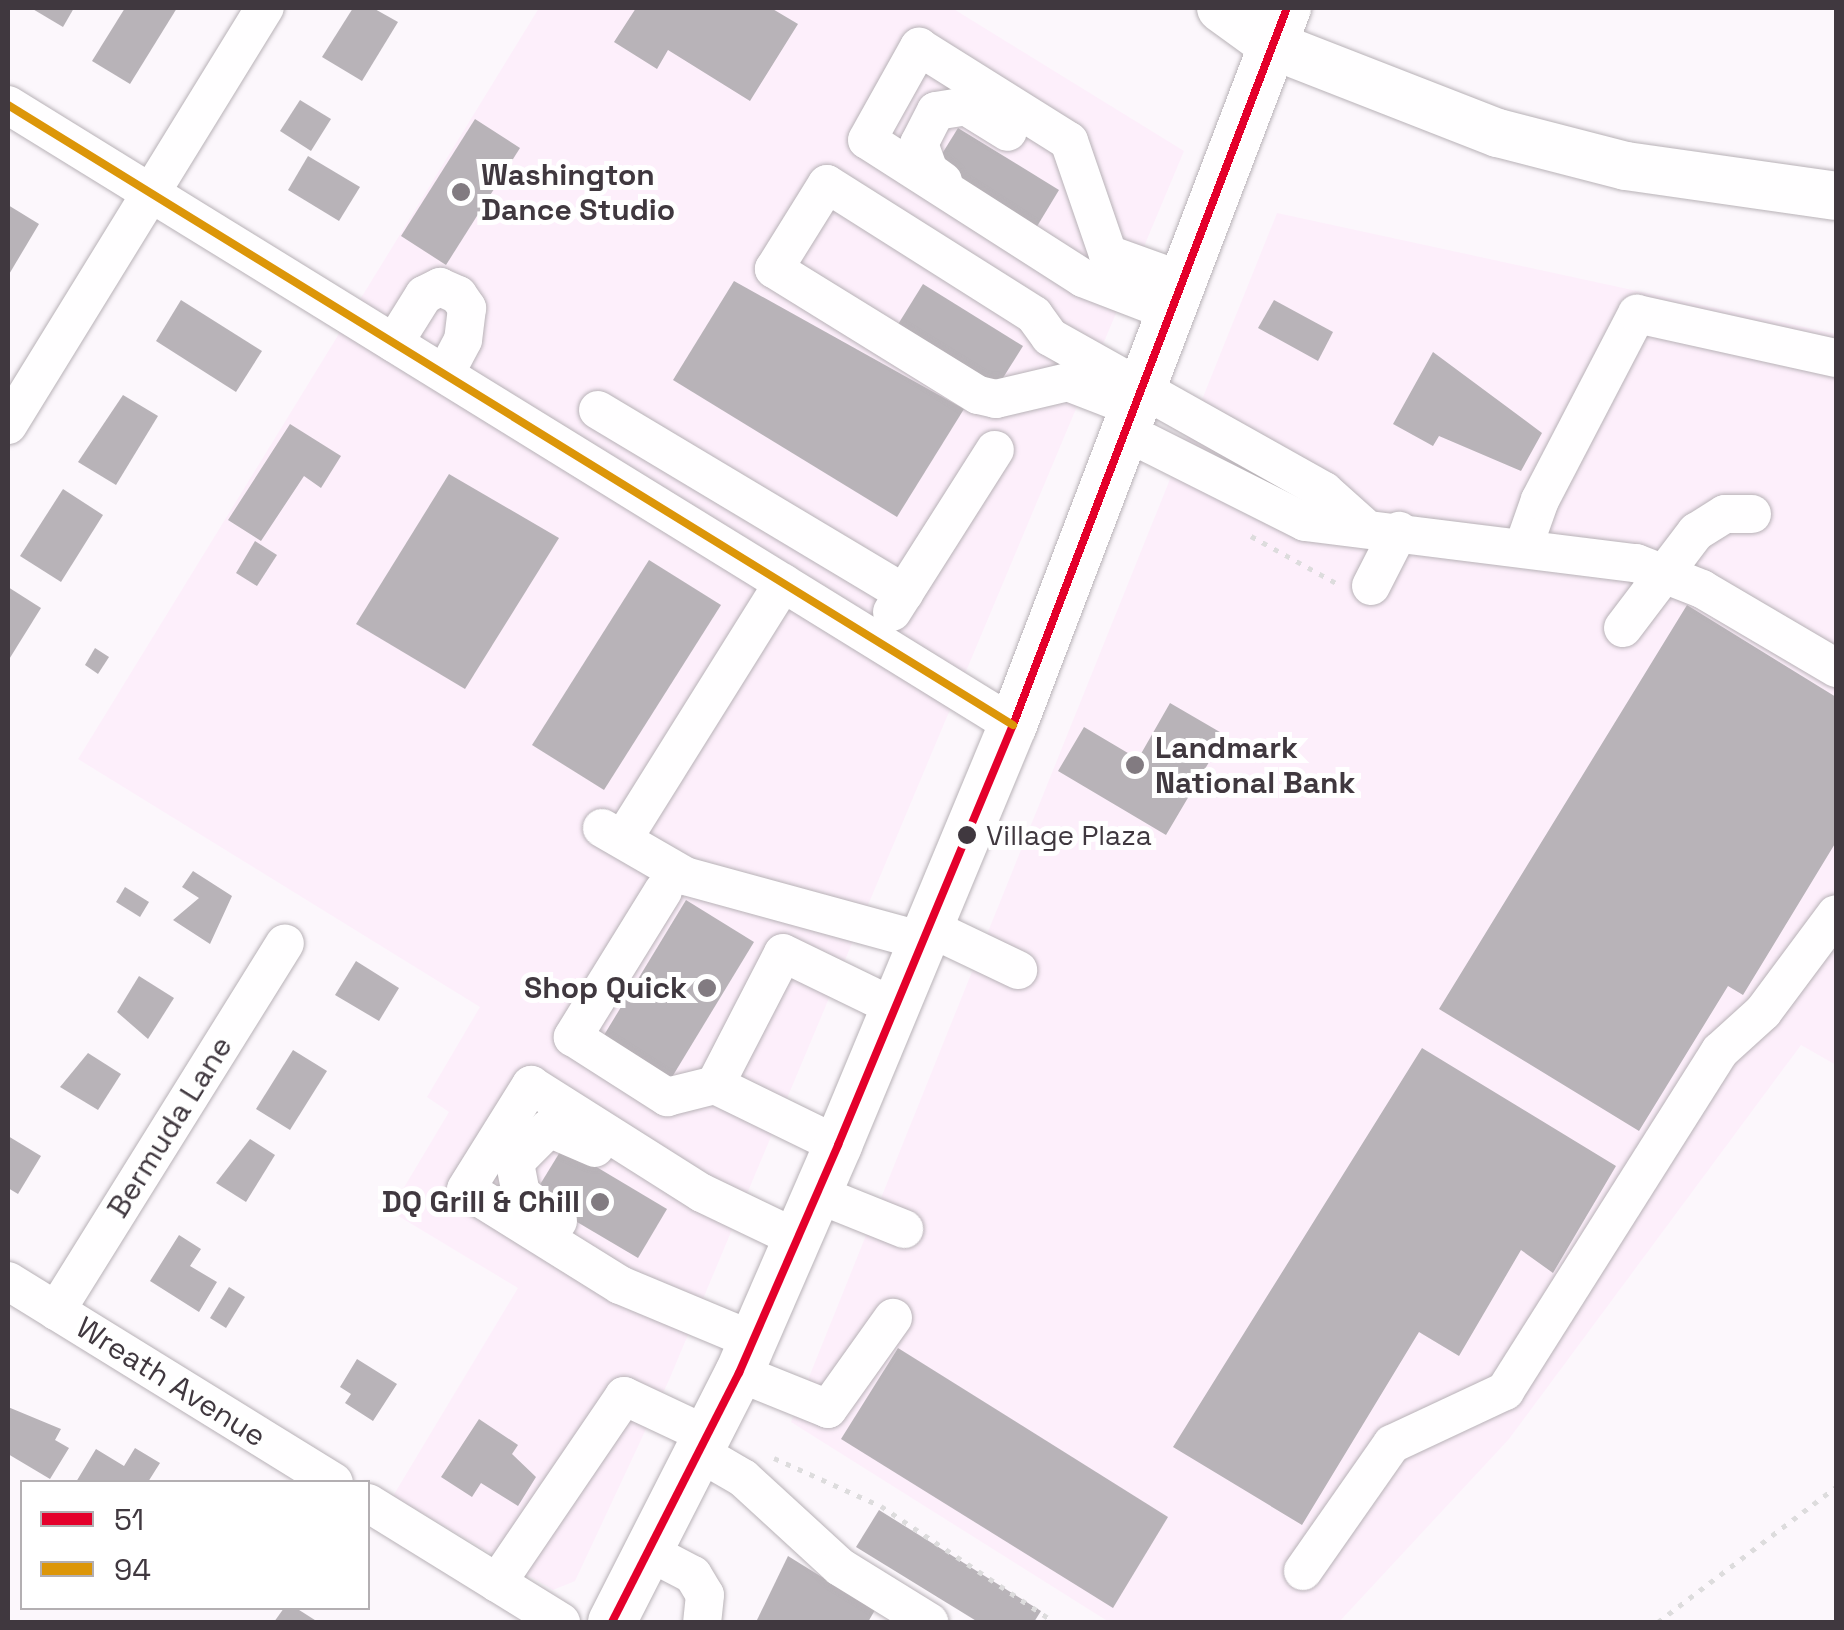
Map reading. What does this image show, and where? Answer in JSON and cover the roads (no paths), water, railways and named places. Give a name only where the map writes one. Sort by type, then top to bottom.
[{"type":"main road","points":[[1221,8],[1280,26],[1498,133],[1626,166],[1836,196]]},
{"type":"main road","points":[[612,1622],[747,1357],[838,1145],[1013,724],[1280,26]]},
{"type":"street","points":[[8,425],[265,8]]},
{"type":"street","points":[[920,47],[1069,141],[1087,181],[1108,254],[1177,297],[1061,264],[867,140],[920,47]]},
{"type":"street","points":[[8,105],[1013,724]]},
{"type":"street","points":[[1061,264],[928,171],[919,144],[936,112],[966,106],[1087,181]]},
{"type":"street","points":[[1362,525],[1324,491],[1135,408],[1068,382],[1008,396],[819,279],[810,254],[820,232],[838,224],[875,234],[1050,336],[1135,408],[1305,522],[1362,525],[1524,548],[1666,574],[1836,668]]},
{"type":"street","points":[[394,343],[424,295],[440,287],[458,295],[467,308],[463,340],[446,374]]},
{"type":"street","points":[[1524,548],[1540,500],[1637,314],[1836,358]]},
{"type":"street","points":[[598,410],[904,594]]},
{"type":"street","points":[[874,639],[995,450]]},
{"type":"street","points":[[1624,628],[1696,532],[1725,514],[1752,514]]},
{"type":"street","points":[[1360,589],[1399,530]]},
{"type":"street","points":[[783,583],[612,834],[685,876],[925,934],[1018,970]]},
{"type":"street","points":[[663,891],[573,1037],[667,1097],[715,1085],[838,1145]]},
{"type":"street","points":[[1302,1570],[1392,1444],[1505,1391],[1720,1051],[1763,1012],[1836,914]]},
{"type":"street","name":"Bermuda Lane","points":[[56,1311],[285,943]]},
{"type":"street","points":[[715,1085],[783,953],[894,1008]]},
{"type":"street","points":[[798,1239],[702,1193],[645,1176],[564,1130],[536,1134],[515,1162],[521,1194],[628,1264],[667,1300],[828,1409],[893,1318]]},
{"type":"street","points":[[817,1194],[904,1229]]},
{"type":"street","name":"Wreath Avenue","points":[[8,1281],[331,1480]]},
{"type":"street","points":[[497,1583],[624,1396],[705,1445],[840,1567],[929,1622]]},
{"type":"street","points":[[370,1504],[560,1622]]},
{"type":"street","points":[[651,1552],[693,1576],[705,1595],[702,1622]]},
{"type":"place","name":"Washington Dance Studio","points":[[461,192]]},
{"type":"place","name":"Landmark National Bank","points":[[1135,765]]},
{"type":"place","name":"Village Plaza","points":[[967,835]]},
{"type":"place","name":"Shop Quick","points":[[707,988]]},
{"type":"place","name":"DQ Grill & Chill","points":[[600,1202]]}]
